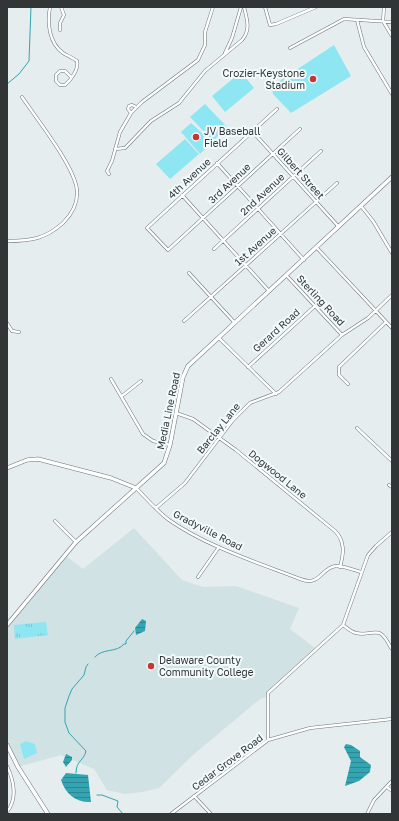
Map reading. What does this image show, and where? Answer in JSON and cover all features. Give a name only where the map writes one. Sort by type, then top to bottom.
[{"type":"main road","name":"Media Line Road","points":[[7,625],[76,542],[164,463],[170,445],[175,413],[186,369],[392,178]]},
{"type":"main road","name":"Gradyville Road","points":[[7,468],[27,460],[38,459],[111,478],[136,488]]},
{"type":"main road","points":[[7,745],[18,767],[48,814]]},
{"type":"street","points":[[50,7],[48,22],[53,41],[60,50],[78,63],[78,68],[68,82],[62,85],[58,84],[55,78],[58,73],[63,71],[71,77]]},
{"type":"street","points":[[60,30],[60,23],[64,15],[62,7]]},
{"type":"street","points":[[109,174],[107,171],[112,161],[120,132],[132,113],[136,108],[198,60],[205,45],[204,32],[214,7]]},
{"type":"street","points":[[224,54],[232,38],[242,7]]},
{"type":"street","points":[[115,149],[125,148],[151,121],[179,102],[198,78],[224,54],[240,43],[246,34],[248,26],[242,7]]},
{"type":"street","points":[[265,7],[270,25],[276,24],[316,7]]},
{"type":"street","points":[[384,7],[383,21],[392,36]]},
{"type":"street","points":[[290,48],[344,20],[392,22]]},
{"type":"street","points":[[357,20],[364,47],[392,94]]},
{"type":"street","points":[[7,241],[28,241],[51,234],[72,214],[77,199],[77,189],[67,164],[22,97]]},
{"type":"street","points":[[132,113],[129,111],[129,106],[133,105],[136,108]]},
{"type":"street","name":"4th Avenue","points":[[168,250],[147,228],[277,109]]},
{"type":"street","name":"3rd Avenue","points":[[168,250],[300,129]]},
{"type":"street","name":"Gilbert Street","points":[[252,131],[339,227]]},
{"type":"street","name":"2nd Avenue","points":[[214,249],[321,151]]},
{"type":"street","points":[[217,163],[305,260]]},
{"type":"street","name":"1st Avenue","points":[[184,321],[337,183]]},
{"type":"street","points":[[182,195],[270,292]]},
{"type":"street","points":[[361,206],[373,221],[392,253]]},
{"type":"street","points":[[316,247],[392,328]]},
{"type":"street","points":[[189,274],[235,323]]},
{"type":"street","name":"Sterling Road","points":[[287,276],[342,335]]},
{"type":"street","name":"Barclay Lane","points":[[156,508],[184,483],[233,420],[252,401],[276,394],[342,335],[375,311],[392,295]]},
{"type":"street","name":"Gerard Road","points":[[248,367],[315,306]]},
{"type":"street","points":[[348,384],[339,375],[339,367],[386,322]]},
{"type":"street","points":[[7,323],[12,331],[19,332]]},
{"type":"street","points":[[219,338],[276,394]]},
{"type":"street","points":[[111,379],[143,434],[152,441],[170,445]]},
{"type":"street","points":[[122,396],[141,381]]},
{"type":"street","name":"Dogwood Lane","points":[[175,413],[193,419],[219,438],[254,464],[337,533],[344,551],[340,567]]},
{"type":"street","points":[[357,428],[392,461]]},
{"type":"street","name":"Gradyville Road","points":[[136,488],[156,508],[176,524],[219,547],[304,581],[315,580],[330,568],[340,567]]},
{"type":"street","points":[[55,521],[76,542]]},
{"type":"street","points":[[268,740],[268,694],[342,625],[361,572],[371,551],[392,532]]},
{"type":"street","points":[[198,577],[219,547]]},
{"type":"street","points":[[340,567],[361,572]]},
{"type":"street","points":[[342,625],[356,633],[378,632],[386,639],[391,648]]},
{"type":"street","name":"Cedar Grove Road","points":[[171,814],[268,740],[310,728],[392,719]]},
{"type":"street","points":[[7,766],[13,779],[14,787],[13,800],[7,812]]},
{"type":"street","points":[[367,814],[374,800],[392,781]]},
{"type":"street","points":[[387,787],[392,791]]},
{"type":"street","points":[[194,796],[211,814]]},
{"type":"shaded area","name":"Delaware County Community College","points":[[134,528],[182,580],[203,587],[236,586],[299,608],[290,629],[315,648],[275,685],[266,697],[260,699],[193,755],[159,788],[125,794],[107,790],[94,769],[61,755],[18,767],[7,745],[7,625],[65,555],[83,569]]},
{"type":"shaded area","points":[[142,619],[146,621],[145,631],[136,635],[135,628]]},
{"type":"shaded area","points":[[346,744],[351,745],[360,751],[360,757],[371,765],[370,772],[359,781],[345,786],[351,761],[344,747]]},
{"type":"shaded area","points":[[66,754],[72,757],[72,760],[66,767],[63,762]]},
{"type":"shaded area","points":[[66,773],[88,775],[91,802],[81,801],[69,794],[61,780]]},
{"type":"green space","name":"Crozier-Keystone Stadium","points":[[334,45],[351,76],[291,113],[273,94],[272,86]]},
{"type":"green space","points":[[241,72],[254,88],[225,112],[212,96]]},
{"type":"green space","points":[[205,104],[227,127],[213,141],[190,117]]},
{"type":"green space","name":"JV Baseball Field","points":[[191,123],[212,142],[200,154],[181,132]]},
{"type":"green space","points":[[185,139],[199,154],[170,179],[156,164]]},
{"type":"green space","points":[[46,622],[48,635],[15,639],[14,625]]},
{"type":"green space","points":[[26,741],[35,744],[37,753],[24,759],[20,744]]},
{"type":"waterway","points":[[7,84],[19,74],[29,61],[31,7]]},
{"type":"waterway","points":[[95,657],[102,652],[118,649],[126,644],[126,641],[134,631]]},
{"type":"waterway","points":[[76,773],[77,765],[84,757],[86,751],[69,733],[65,722],[65,708],[72,689],[84,675],[88,664]]},
{"type":"waterway","points":[[97,795],[102,795],[118,801],[117,807],[123,814]]},
{"type":"place","name":"Crozier-Keystone Stadium","points":[[313,79]]},
{"type":"place","name":"JV Baseball Field","points":[[196,137]]},
{"type":"place","name":"Delaware County Community College","points":[[151,666]]}]
